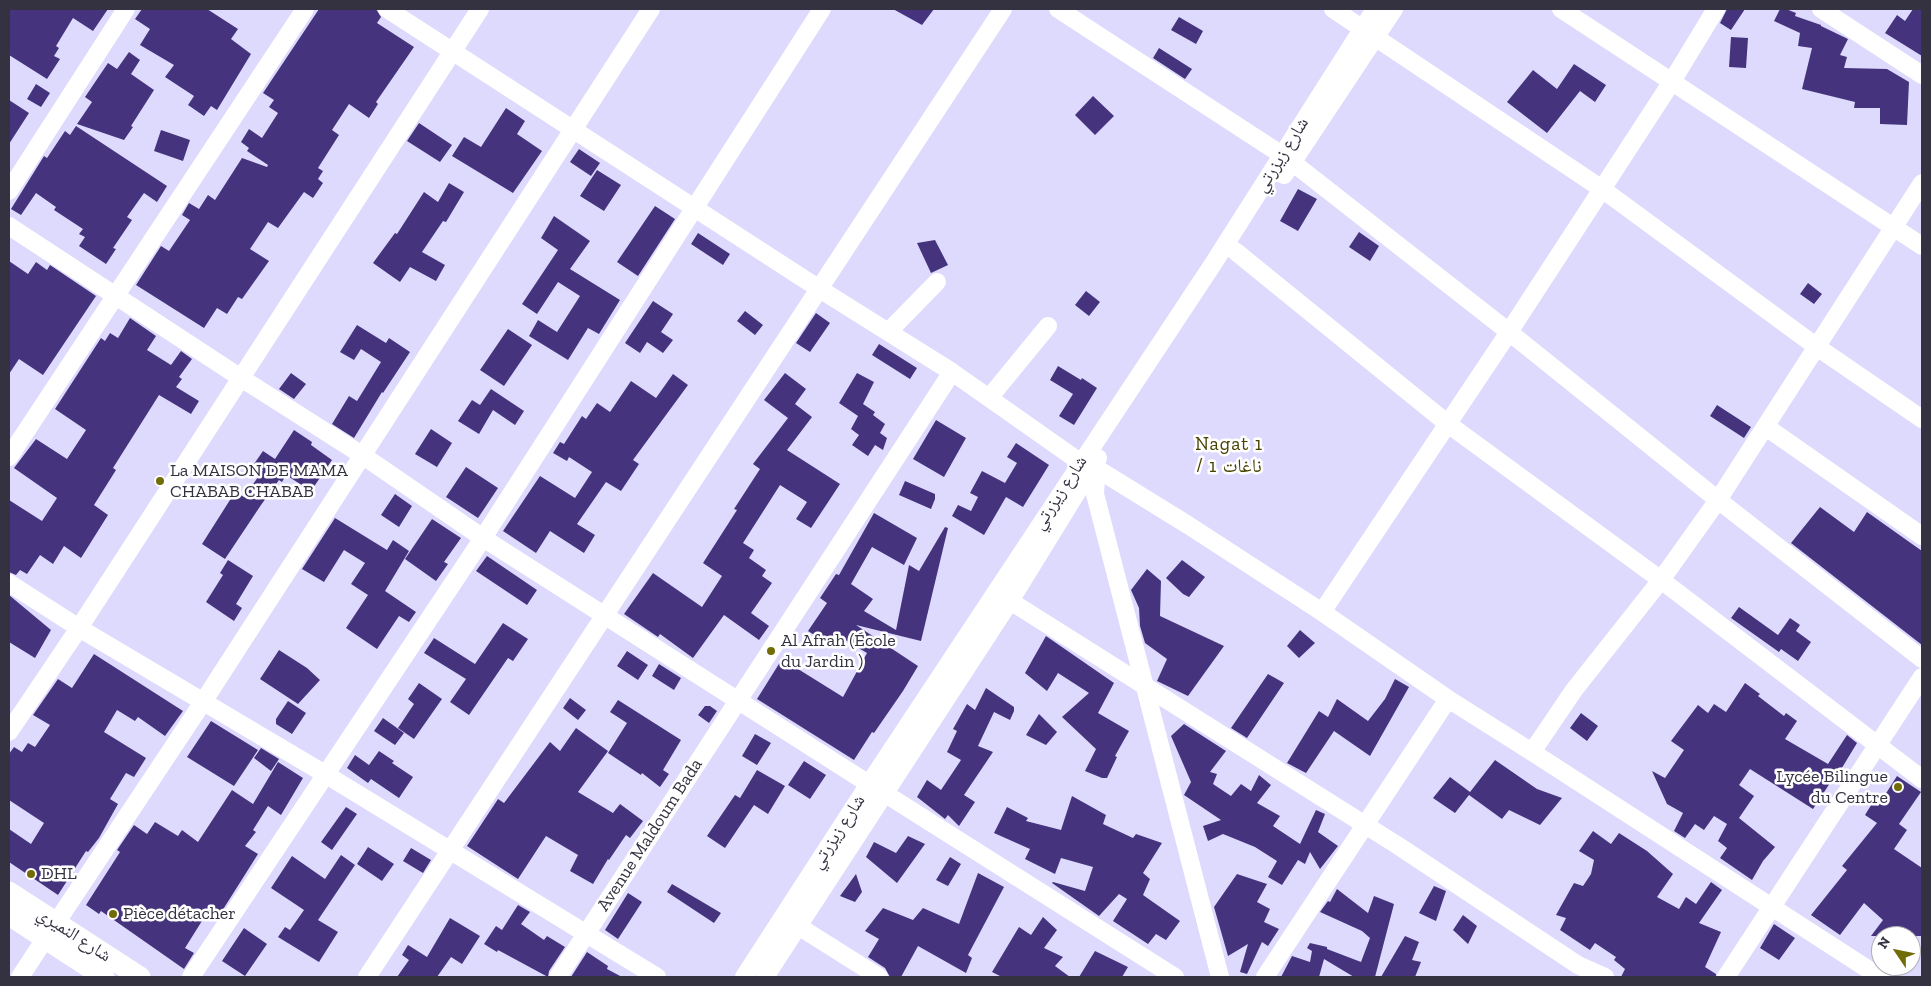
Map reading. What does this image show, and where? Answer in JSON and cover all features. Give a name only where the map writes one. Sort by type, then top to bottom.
[{"type":"main road","name":"شارع النميري","points":[[9,892],[50,931],[104,977]]},
{"type":"main road","name":"شارع النميري","points":[[9,915],[50,931],[140,977]]},
{"type":"street","points":[[9,191],[126,9]]},
{"type":"street","points":[[9,457],[305,9]]},
{"type":"street","points":[[388,9],[818,288],[952,372],[1090,466],[1188,525],[1322,612],[1448,700],[1532,752],[1880,977]]},
{"type":"street","points":[[9,732],[79,628],[480,9]]},
{"type":"street","points":[[20,977],[203,702],[651,9]]},
{"type":"street","points":[[190,977],[483,538],[822,9]]},
{"type":"street","points":[[367,977],[1003,9]]},
{"type":"street","points":[[1058,9],[1287,158],[1509,332],[1718,500],[1922,659]]},
{"type":"street","points":[[1333,9],[1602,189],[1817,347],[1922,419]]},
{"type":"street","name":"شارع زيزرتي","points":[[1369,33],[1375,9]]},
{"type":"street","name":"شارع زيزرتي","points":[[765,977],[1010,601],[1213,264],[1287,158],[1369,33],[1394,9]]},
{"type":"street","points":[[1561,9],[1922,246]]},
{"type":"street","points":[[1322,612],[1672,83],[1716,9]]},
{"type":"street","points":[[1821,9],[1922,75]]},
{"type":"street","name":"شارع زيزرتي","points":[[744,977],[869,784],[1090,466],[1235,251],[1287,158]]},
{"type":"street","points":[[1532,752],[1574,690],[1661,580],[1718,500],[1922,183]]},
{"type":"street","points":[[9,226],[362,455],[483,538],[605,616],[741,697],[869,784]]},
{"type":"street","points":[[1235,251],[1448,424],[1661,580],[1922,779]]},
{"type":"street","points":[[888,332],[937,282]]},
{"type":"street","points":[[989,398],[1048,326]]},
{"type":"street","name":"Avenue Maldoum Bada","points":[[558,977],[952,372]]},
{"type":"street","points":[[1766,427],[1922,536]]},
{"type":"street","points":[[1090,466],[1096,479],[1095,494],[1220,977]]},
{"type":"street","points":[[9,584],[657,977]]},
{"type":"street","points":[[1010,601],[1365,825],[1578,965],[1605,977]]},
{"type":"street","points":[[1726,977],[1922,676]]},
{"type":"street","points":[[1266,977],[1448,700]]},
{"type":"street","points":[[884,793],[1175,977]]},
{"type":"street","points":[[798,926],[879,977]]},
{"type":"building","points":[[9,9],[108,9],[93,31],[73,18],[56,46],[59,48],[54,56],[60,59],[47,79],[9,55]]},
{"type":"building","points":[[142,9],[207,9],[238,29],[231,39],[251,54],[217,110],[211,106],[204,116],[188,105],[194,96],[165,77],[174,65],[140,45],[150,29],[135,19]]},
{"type":"building","points":[[319,9],[376,9],[381,17],[377,23],[414,47],[376,102],[378,104],[369,118],[349,104],[332,130],[339,135],[318,168],[323,171],[318,179],[323,183],[313,198],[304,192],[278,228],[268,222],[250,249],[269,261],[242,299],[238,297],[227,314],[217,308],[204,328],[136,285],[161,246],[169,251],[190,220],[182,215],[189,203],[199,209],[208,195],[215,200],[242,158],[267,167],[268,165],[247,151],[249,148],[241,142],[249,129],[262,138],[278,113],[269,107],[274,100],[263,93]]},
{"type":"building","points":[[893,9],[934,9],[922,25]]},
{"type":"building","points":[[1727,9],[1745,9],[1731,30],[1720,23]]},
{"type":"building","points":[[1780,9],[1796,13],[1795,16],[1821,25],[1848,39],[1840,55],[1847,57],[1844,68],[1887,69],[1909,82],[1907,125],[1880,124],[1880,108],[1854,108],[1855,102],[1802,89],[1812,48],[1798,46],[1800,33],[1774,21]]},
{"type":"building","points":[[1913,9],[1922,9],[1922,56],[1885,33],[1897,15],[1905,21]]},
{"type":"building","points":[[1179,17],[1203,31],[1196,44],[1171,30]]},
{"type":"building","points":[[1731,37],[1748,38],[1746,68],[1729,67]]},
{"type":"building","points":[[1159,48],[1192,69],[1185,79],[1153,58]]},
{"type":"building","points":[[129,52],[140,60],[131,74],[154,90],[124,140],[77,124],[92,102],[85,97],[108,63],[117,69]]},
{"type":"building","points":[[1574,64],[1606,85],[1595,102],[1580,91],[1547,133],[1507,102],[1533,70],[1557,89]]},
{"type":"building","points":[[36,84],[50,93],[41,107],[27,99]]},
{"type":"building","points":[[1093,96],[1114,116],[1095,135],[1075,115]]},
{"type":"building","points":[[9,100],[29,113],[9,144]]},
{"type":"building","points":[[506,108],[525,121],[517,134],[542,151],[513,193],[452,156],[464,137],[481,147]]},
{"type":"building","points":[[419,123],[452,145],[440,162],[407,141]]},
{"type":"building","points":[[76,126],[167,186],[157,202],[144,193],[127,217],[132,220],[113,248],[116,249],[106,264],[79,246],[85,237],[79,234],[83,229],[54,210],[56,207],[36,193],[21,215],[11,209],[44,156],[47,158],[65,131],[70,135]]},
{"type":"building","points":[[161,130],[190,140],[183,161],[154,151]]},
{"type":"building","points":[[579,149],[600,163],[591,176],[570,162]]},
{"type":"building","points":[[597,170],[621,185],[604,211],[580,196]]},
{"type":"building","points":[[449,183],[464,192],[446,222],[443,221],[422,252],[445,265],[436,281],[410,267],[400,282],[373,263],[395,233],[397,234],[424,192],[438,202]]},
{"type":"building","points":[[1298,189],[1317,199],[1298,231],[1280,221]]},
{"type":"building","points":[[655,206],[675,219],[638,276],[617,262]]},
{"type":"building","points":[[554,216],[590,241],[570,269],[620,300],[599,334],[588,328],[568,360],[529,336],[538,320],[557,332],[580,296],[558,282],[537,314],[522,304],[558,250],[541,238]]},
{"type":"building","points":[[1359,232],[1379,246],[1370,261],[1349,247]]},
{"type":"building","points":[[698,233],[730,254],[723,265],[691,244]]},
{"type":"building","points":[[935,240],[948,265],[931,273],[917,243]]},
{"type":"building","points":[[9,261],[28,274],[36,262],[47,270],[50,265],[96,296],[43,375],[19,359],[9,374]]},
{"type":"building","points":[[1808,283],[1822,294],[1814,304],[1800,294]]},
{"type":"building","points":[[1086,291],[1100,302],[1089,316],[1075,305]]},
{"type":"building","points":[[653,301],[673,314],[661,332],[673,340],[663,353],[647,342],[640,353],[625,343]]},
{"type":"building","points":[[745,311],[763,325],[755,335],[737,321]]},
{"type":"building","points":[[816,313],[830,323],[810,352],[796,343]]},
{"type":"building","points":[[130,318],[156,336],[147,350],[171,365],[181,351],[192,359],[179,377],[182,379],[176,387],[199,401],[191,414],[159,395],[113,468],[116,470],[94,505],[108,515],[81,558],[64,546],[53,564],[40,555],[27,574],[20,570],[16,575],[9,572],[9,500],[42,521],[57,498],[14,468],[36,439],[67,459],[86,430],[55,409],[101,338],[105,341],[110,333],[118,338]]},
{"type":"building","points":[[357,325],[386,343],[389,338],[410,352],[382,392],[354,438],[332,424],[349,396],[357,401],[381,362],[361,349],[354,360],[340,352]]},
{"type":"building","points":[[508,329],[532,345],[504,386],[480,370]]},
{"type":"building","points":[[879,344],[917,368],[910,379],[872,355]]},
{"type":"building","points":[[1058,366],[1097,388],[1074,425],[1059,416],[1073,394],[1050,380]]},
{"type":"building","points":[[291,373],[306,384],[294,399],[279,389]]},
{"type":"building","points":[[785,373],[806,389],[795,404],[812,417],[787,450],[840,484],[811,528],[796,519],[807,502],[780,485],[743,543],[754,550],[749,558],[766,570],[762,576],[772,583],[751,613],[769,626],[759,640],[724,615],[693,658],[660,634],[658,637],[624,614],[653,573],[702,607],[722,576],[703,563],[737,510],[734,509],[760,469],[753,464],[788,418],[764,400]]},
{"type":"building","points":[[857,373],[874,382],[863,404],[875,412],[873,415],[885,424],[880,433],[887,438],[883,450],[875,445],[868,456],[852,445],[859,435],[851,429],[858,416],[839,403]]},
{"type":"building","points":[[673,374],[688,385],[633,460],[639,464],[621,491],[606,482],[577,524],[595,535],[584,553],[550,531],[536,553],[503,531],[540,476],[575,498],[592,472],[569,457],[567,461],[553,453],[560,442],[564,444],[582,416],[586,419],[597,403],[610,412],[631,381],[656,398]]},
{"type":"building","points":[[491,389],[524,411],[515,425],[493,410],[479,434],[458,421],[472,400],[480,405]]},
{"type":"building","points":[[1717,405],[1751,427],[1744,438],[1710,416]]},
{"type":"building","points":[[936,420],[966,438],[944,477],[913,459]]},
{"type":"building","points":[[431,429],[452,443],[437,467],[415,454]]},
{"type":"building","points":[[294,430],[312,442],[311,445],[332,460],[311,491],[286,475],[282,482],[279,480],[225,559],[202,544],[235,492],[244,497],[263,470],[254,464],[263,451],[275,459]]},
{"type":"building","points":[[1016,443],[1049,465],[1023,507],[1006,497],[984,535],[952,516],[958,505],[971,511],[978,497],[970,493],[982,471],[1005,483],[1017,463],[1007,457]]},
{"type":"building","points":[[466,467],[498,488],[478,518],[446,497]]},
{"type":"building","points":[[905,481],[935,494],[931,509],[899,495]]},
{"type":"building","points":[[395,494],[412,506],[399,527],[381,515]]},
{"type":"building","points":[[1820,507],[1854,532],[1867,512],[1922,551],[1922,645],[1791,543]]},
{"type":"building","points":[[874,513],[917,538],[904,565],[872,547],[851,584],[873,599],[864,611],[896,630],[909,565],[919,571],[945,527],[948,528],[921,641],[856,625],[918,666],[903,691],[874,733],[872,732],[854,760],[757,699],[782,659],[843,697],[867,653],[840,637],[833,647],[808,631],[827,603],[820,598],[836,574],[839,575]]},
{"type":"building","points":[[335,518],[387,550],[393,540],[409,551],[385,591],[416,612],[409,622],[399,616],[377,649],[346,628],[368,595],[351,584],[365,563],[344,550],[324,582],[302,569]]},
{"type":"building","points":[[432,519],[461,538],[444,562],[448,564],[436,581],[405,559]]},
{"type":"building","points":[[487,556],[537,590],[527,605],[476,571]]},
{"type":"building","points":[[228,560],[253,576],[236,604],[242,608],[234,621],[206,602],[223,575],[220,573]]},
{"type":"building","points":[[1182,560],[1205,577],[1189,597],[1183,594],[1166,578]]},
{"type":"building","points":[[1147,569],[1161,581],[1160,616],[1224,646],[1188,696],[1157,681],[1167,659],[1145,643],[1140,626],[1139,608],[1131,590]]},
{"type":"building","points":[[9,595],[51,630],[35,658],[9,642]]},
{"type":"building","points":[[1739,607],[1778,635],[1790,618],[1800,625],[1796,631],[1811,642],[1798,661],[1781,649],[1779,652],[1731,618]]},
{"type":"building","points":[[503,623],[528,639],[513,661],[508,658],[469,715],[450,702],[466,679],[424,653],[434,638],[475,664]]},
{"type":"building","points":[[1300,630],[1315,643],[1299,658],[1287,646]]},
{"type":"building","points":[[1046,636],[1114,683],[1098,713],[1129,731],[1115,756],[1117,757],[1107,778],[1102,778],[1085,771],[1096,749],[1062,717],[1089,693],[1058,673],[1047,691],[1025,673]]},
{"type":"building","points":[[279,650],[307,668],[320,680],[298,704],[260,679]]},
{"type":"building","points":[[627,651],[648,665],[638,680],[617,666]]},
{"type":"building","points":[[94,654],[183,711],[165,736],[138,717],[135,721],[117,710],[104,732],[146,758],[134,777],[126,773],[110,799],[118,804],[99,838],[88,852],[86,851],[58,895],[9,862],[9,829],[31,844],[44,823],[9,800],[9,754],[14,747],[22,752],[28,743],[35,747],[50,725],[33,715],[58,679],[72,688]]},
{"type":"building","points":[[659,664],[681,678],[674,690],[652,676]]},
{"type":"building","points":[[1268,674],[1284,683],[1247,738],[1231,728]]},
{"type":"building","points":[[1395,679],[1409,687],[1370,756],[1334,731],[1306,773],[1287,763],[1319,711],[1328,717],[1337,699],[1368,721],[1385,699]]},
{"type":"building","points":[[419,683],[442,699],[414,739],[398,728],[414,704],[408,699]]},
{"type":"building","points":[[1745,683],[1760,694],[1758,696],[1784,716],[1786,713],[1797,721],[1785,739],[1828,764],[1847,735],[1857,743],[1834,781],[1832,780],[1813,809],[1750,769],[1739,785],[1754,796],[1739,818],[1775,847],[1763,861],[1752,880],[1720,858],[1727,848],[1718,841],[1727,824],[1714,816],[1704,830],[1695,824],[1685,838],[1674,831],[1683,813],[1667,804],[1652,771],[1665,778],[1684,750],[1671,741],[1698,705],[1708,713],[1714,704],[1726,712]]},
{"type":"building","points":[[986,688],[1014,707],[1014,711],[1010,720],[994,712],[978,746],[993,752],[964,795],[975,802],[959,826],[948,815],[945,819],[917,797],[927,780],[941,790],[961,760],[947,752],[957,731],[953,729],[967,704],[975,710]]},
{"type":"building","points":[[570,698],[586,710],[578,720],[563,708]]},
{"type":"building","points":[[618,700],[681,740],[663,770],[669,774],[660,787],[642,773],[641,775],[608,753],[627,723],[610,712]]},
{"type":"building","points":[[288,701],[306,713],[292,734],[276,724],[276,719]]},
{"type":"building","points":[[705,706],[710,706],[717,711],[709,723],[698,715]]},
{"type":"building","points":[[1581,713],[1598,726],[1587,741],[1570,728]]},
{"type":"building","points":[[1039,714],[1057,732],[1046,745],[1026,735]]},
{"type":"building","points":[[383,718],[404,733],[395,745],[374,731]]},
{"type":"building","points":[[211,721],[258,750],[234,786],[187,757]]},
{"type":"building","points":[[1184,724],[1226,751],[1210,772],[1217,774],[1213,784],[1231,796],[1241,784],[1251,791],[1259,775],[1271,785],[1257,803],[1280,816],[1273,826],[1300,844],[1316,810],[1325,814],[1318,832],[1338,846],[1320,869],[1310,852],[1305,864],[1298,860],[1282,885],[1268,877],[1277,861],[1255,847],[1223,834],[1208,841],[1203,826],[1221,820],[1184,795],[1191,782],[1171,736]]},
{"type":"building","points":[[576,728],[608,751],[578,792],[613,813],[620,804],[643,821],[630,838],[626,835],[608,859],[593,884],[570,871],[578,855],[546,836],[518,879],[467,846],[498,799],[504,803],[550,742],[560,751]]},
{"type":"building","points":[[755,734],[771,743],[757,765],[742,756]]},
{"type":"building","points":[[261,748],[279,759],[271,771],[254,758]]},
{"type":"building","points":[[379,751],[394,761],[392,763],[413,777],[399,798],[371,779],[368,783],[347,768],[355,755],[369,765]]},
{"type":"building","points":[[1495,760],[1537,789],[1562,798],[1540,825],[1509,810],[1502,819],[1469,795],[1455,813],[1433,798],[1450,777],[1470,792]]},
{"type":"building","points":[[804,761],[826,775],[810,799],[788,785]]},
{"type":"building","points":[[278,762],[303,778],[281,815],[268,806],[253,830],[256,832],[245,846],[258,854],[217,919],[207,913],[185,948],[194,953],[184,969],[101,911],[99,914],[86,905],[120,852],[117,850],[134,825],[147,834],[155,822],[178,836],[182,830],[198,842],[232,790],[253,804]]},
{"type":"building","points":[[757,770],[785,786],[768,814],[754,805],[725,848],[707,836],[735,795],[740,798]]},
{"type":"building","points":[[1897,776],[1921,792],[1899,824],[1907,830],[1894,849],[1922,868],[1922,936],[1921,926],[1878,926],[1883,920],[1864,903],[1840,935],[1811,915],[1847,870],[1842,866],[1877,823],[1865,815],[1873,802],[1878,806]]},
{"type":"building","points":[[1072,796],[1106,815],[1103,824],[1133,838],[1136,834],[1162,843],[1143,873],[1150,879],[1143,895],[1180,921],[1166,940],[1156,934],[1148,944],[1113,921],[1127,899],[1119,894],[1099,916],[1052,883],[1085,891],[1093,867],[1061,858],[1055,874],[1025,859],[1030,849],[994,833],[1007,807],[1028,818],[1026,821],[1061,830]]},
{"type":"building","points":[[346,807],[357,814],[332,850],[321,842]]},
{"type":"building","points":[[1593,831],[1611,844],[1619,833],[1647,851],[1673,874],[1657,897],[1679,909],[1686,897],[1696,904],[1711,882],[1722,890],[1699,923],[1721,932],[1705,967],[1716,974],[1716,977],[1621,977],[1625,969],[1614,960],[1616,957],[1595,943],[1590,950],[1560,930],[1566,918],[1556,915],[1574,883],[1583,886],[1591,874],[1594,860],[1579,851]]},
{"type":"building","points":[[908,836],[925,844],[897,883],[866,857],[874,842],[896,853]]},
{"type":"building","points":[[368,847],[394,864],[382,881],[357,864]]},
{"type":"building","points":[[411,848],[431,860],[423,873],[403,861]]},
{"type":"building","points":[[341,855],[355,865],[318,920],[338,932],[319,962],[278,937],[285,927],[290,930],[304,910],[271,888],[292,856],[325,879]]},
{"type":"building","points":[[950,857],[961,864],[948,886],[936,880]]},
{"type":"building","points":[[978,873],[1004,887],[968,955],[972,958],[966,973],[918,946],[901,977],[890,977],[885,968],[868,957],[879,939],[865,931],[883,908],[913,920],[923,908],[959,924]]},
{"type":"building","points":[[856,874],[862,892],[855,902],[840,896]]},
{"type":"building","points":[[1237,874],[1267,884],[1257,902],[1270,909],[1264,922],[1279,929],[1268,946],[1262,942],[1247,974],[1240,972],[1248,944],[1228,956],[1214,907]]},
{"type":"building","points":[[672,884],[721,913],[714,923],[667,892]]},
{"type":"building","points":[[1434,886],[1446,891],[1436,921],[1419,913]]},
{"type":"building","points":[[1337,889],[1368,913],[1374,896],[1394,904],[1375,977],[1354,977],[1324,959],[1319,977],[1281,977],[1292,956],[1310,962],[1312,951],[1307,948],[1310,943],[1327,947],[1327,949],[1361,962],[1370,938],[1362,931],[1320,912],[1328,901],[1330,902]]},
{"type":"building","points":[[628,893],[642,902],[618,939],[605,930]]},
{"type":"building","points":[[518,905],[530,912],[521,924],[544,940],[547,936],[565,947],[549,971],[548,977],[484,944],[496,926],[502,930]]},
{"type":"building","points":[[1463,915],[1477,926],[1468,944],[1453,930]]},
{"type":"building","points":[[1043,917],[1057,930],[1044,948],[1063,957],[1055,966],[1070,977],[1002,977],[992,972],[1019,927],[1031,935]]},
{"type":"building","points":[[450,918],[480,936],[462,964],[451,957],[437,977],[397,977],[409,960],[402,955],[408,945],[427,957]]},
{"type":"building","points":[[1774,924],[1795,938],[1779,960],[1760,948]]},
{"type":"building","points":[[244,928],[267,944],[245,976],[222,961]]},
{"type":"building","points":[[1405,936],[1419,942],[1412,960],[1421,962],[1415,977],[1381,977]]},
{"type":"building","points":[[1095,951],[1128,967],[1122,977],[1079,977]]},
{"type":"building","points":[[587,952],[608,966],[607,969],[622,977],[571,977]]},
{"type":"place","name":"La MAISON DE MAMA CHABAB CHABAB","points":[[160,481]]},
{"type":"place","name":"Al Afrah (École du Jardin )","points":[[771,651]]},
{"type":"place","name":"Lycée Bilingue du Centre","points":[[1898,787]]},
{"type":"place","name":"DHL","points":[[31,874]]},
{"type":"place","name":"Pièce détacher","points":[[113,914]]},
{"type":"district","name":"Nagat 1 / ناغات 1","points":[[1229,456]]}]
